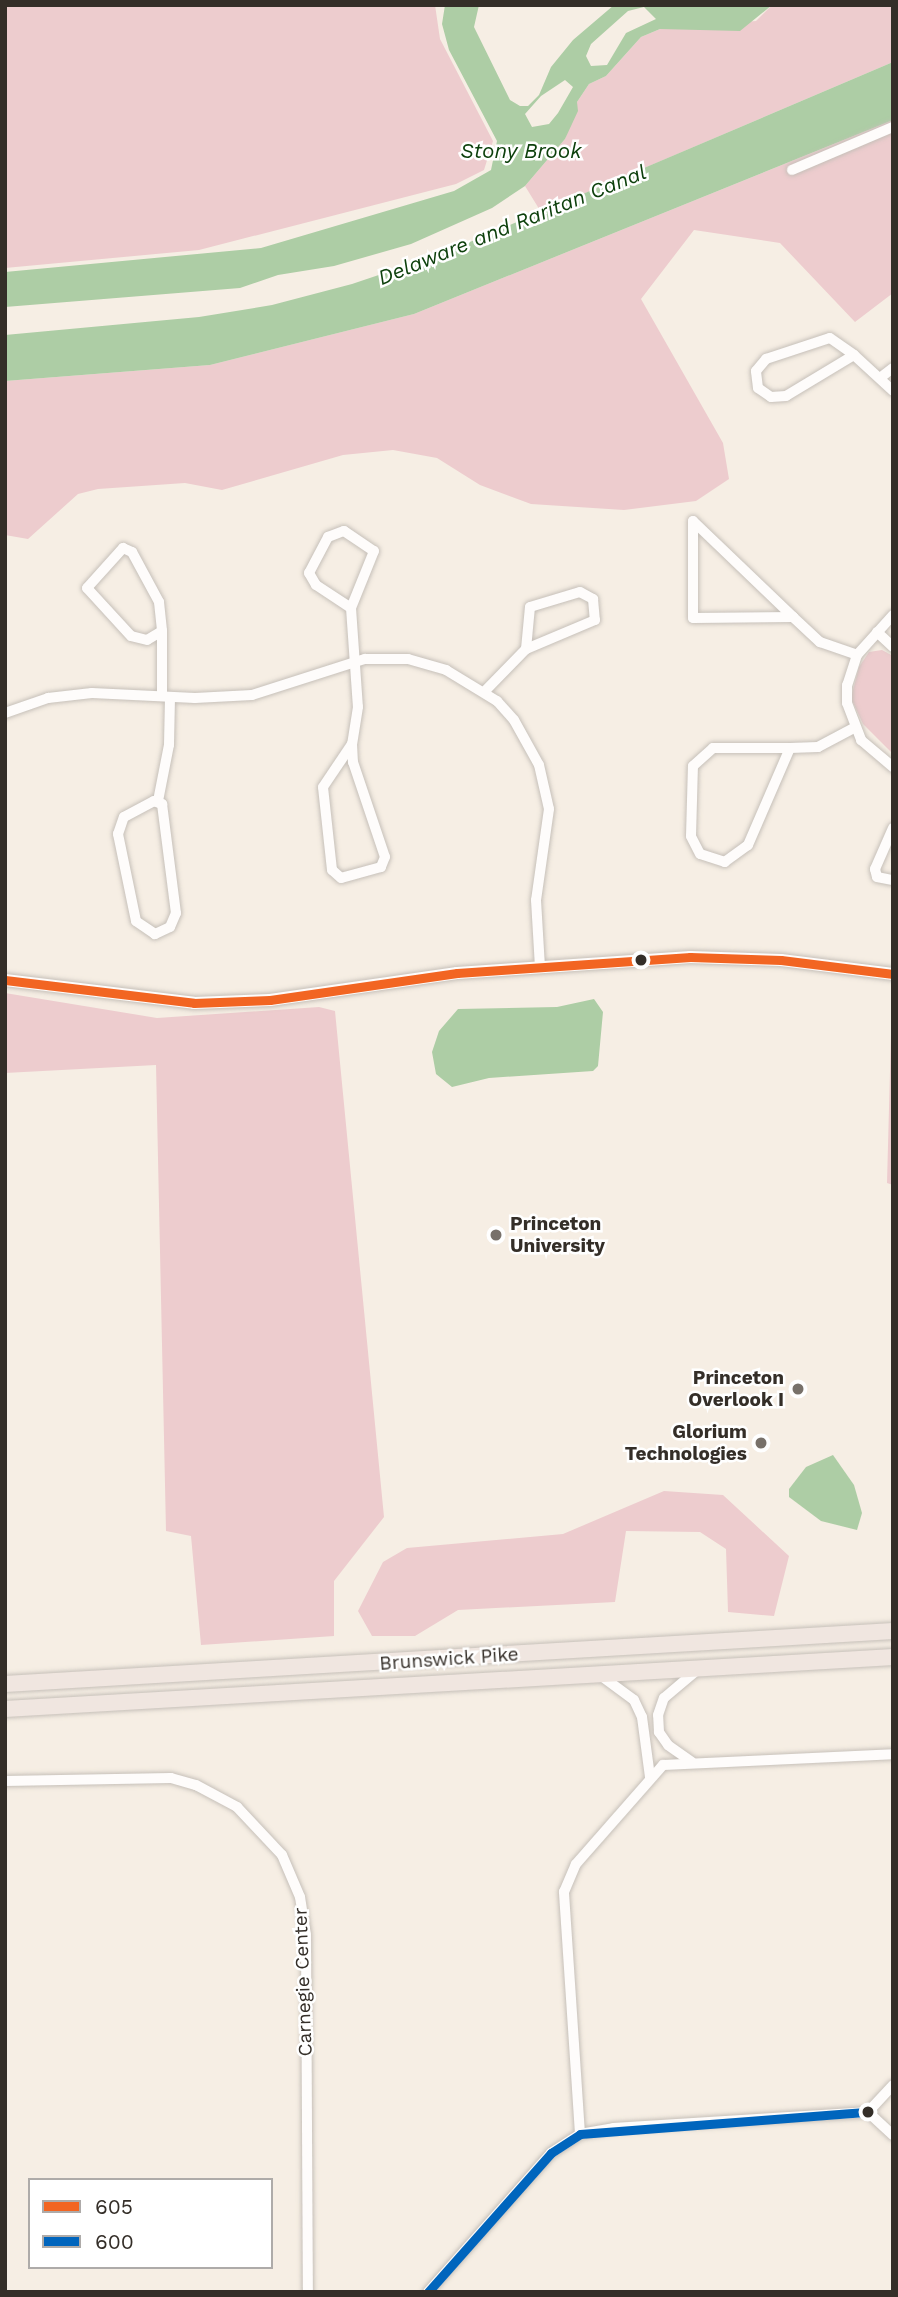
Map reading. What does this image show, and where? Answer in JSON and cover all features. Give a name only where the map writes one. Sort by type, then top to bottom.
[{"type":"highway","name":"Brunswick Pike","points":[[5,1684],[893,1631]]},
{"type":"highway","name":"Brunswick Pike","points":[[5,1709],[893,1657]]},
{"type":"street","points":[[792,170],[893,127]]},
{"type":"street","points":[[854,355],[779,398],[764,394],[755,379],[766,359],[822,339],[838,341],[854,355],[880,378],[893,391]]},
{"type":"street","points":[[880,378],[893,368]]},
{"type":"street","points":[[793,617],[693,618],[693,521],[820,642],[857,654]]},
{"type":"street","points":[[351,608],[316,585],[309,573],[328,537],[337,531],[374,551],[351,608],[357,660],[352,744],[353,762],[385,857],[381,867],[341,878],[332,870],[323,787],[352,744]]},
{"type":"street","points":[[158,801],[131,811],[118,834],[136,921],[155,934],[170,927],[176,913],[158,801],[168,753],[162,631],[159,602],[132,552],[117,551],[88,582],[89,593],[131,636],[147,640],[162,631]]},
{"type":"street","points":[[485,691],[526,649],[589,626],[597,613],[593,599],[580,592],[535,603],[528,613],[526,649]]},
{"type":"street","points":[[893,615],[857,654],[847,685],[853,728],[870,752],[893,767]]},
{"type":"street","points":[[877,632],[893,647]]},
{"type":"street","points":[[5,713],[68,695],[252,695],[357,660],[385,658],[427,663],[485,691],[528,741],[545,787],[548,835],[536,900],[540,967]]},
{"type":"street","points":[[790,748],[743,853],[725,862],[700,854],[691,836],[697,758],[713,748],[818,747],[853,728]]},
{"type":"street","points":[[893,828],[874,869],[877,877],[893,880]]},
{"type":"street","points":[[5,980],[146,1000],[232,1003],[457,973],[736,957],[893,974]]},
{"type":"street","points":[[692,1762],[668,1745],[659,1732],[658,1715],[671,1691],[700,1668]]},
{"type":"street","points":[[600,1675],[634,1700],[642,1717],[650,1777]]},
{"type":"street","points":[[580,2134],[564,1892],[576,1864],[663,1765],[893,1754]]},
{"type":"street","name":"Carnegie Center","points":[[5,1781],[171,1778],[196,1785],[237,1807],[282,1855],[300,1897],[306,1935],[307,2292]]},
{"type":"street","points":[[428,2292],[551,2153],[580,2134],[614,2128],[868,2112],[893,2085]]},
{"type":"street","points":[[868,2112],[893,2135]]},
{"type":"shaded area","points":[[5,5],[435,5],[440,39],[493,141],[484,170],[456,184],[199,250],[5,268]]},
{"type":"shaded area","points":[[772,5],[893,5],[893,62],[541,212],[525,186],[565,139],[577,102],[589,84],[606,76],[641,37],[660,29],[756,21]]},
{"type":"shaded area","points":[[893,120],[893,293],[855,322],[780,243],[694,230],[641,299],[723,443],[729,479],[696,501],[624,510],[531,504],[480,485],[437,458],[393,450],[343,455],[222,490],[185,483],[98,489],[78,494],[28,539],[5,535],[5,381],[210,365],[414,314]]},
{"type":"shaded area","points":[[882,650],[893,656],[893,754],[863,724],[851,698],[859,667],[869,652]]},
{"type":"shaded area","points":[[5,993],[157,1018],[319,1007],[335,1011],[384,1517],[334,1581],[334,1636],[201,1645],[191,1536],[166,1531],[156,1065],[5,1073]]},
{"type":"shaded area","points":[[893,997],[893,1185],[887,1183]]},
{"type":"shaded area","points":[[664,1491],[723,1495],[789,1556],[774,1616],[728,1612],[726,1549],[700,1532],[626,1531],[615,1602],[458,1610],[415,1636],[372,1636],[358,1611],[383,1562],[407,1548],[563,1534]]},
{"type":"water","name":"Stony Brook","points":[[445,5],[479,5],[474,27],[510,100],[520,106],[528,106],[539,95],[551,67],[573,40],[614,5],[772,5],[740,31],[660,29],[641,37],[606,76],[589,84],[577,102],[578,111],[565,139],[525,186],[492,208],[411,244],[334,266],[278,275],[240,288],[5,307],[5,272],[261,248],[454,191],[491,170],[497,141],[449,50],[442,24]],"holes":[[[644,7],[656,19],[626,33],[607,65],[591,66],[586,56],[591,44],[628,11]],[[565,80],[573,87],[558,113],[549,124],[532,127],[525,114],[541,96]]]},
{"type":"water","name":"Delaware and Raritan Canal","points":[[893,62],[893,120],[414,314],[210,365],[5,381],[5,335],[199,317],[272,305],[352,284],[444,253]]},
{"type":"water","points":[[594,999],[603,1012],[598,1066],[593,1071],[489,1078],[452,1087],[436,1074],[432,1052],[439,1031],[458,1009],[557,1007]]},
{"type":"water","points":[[833,1455],[854,1485],[862,1513],[857,1530],[821,1521],[789,1497],[789,1489],[806,1467]]},
{"type":"transit line","name":"605","points":[[5,980],[194,1003],[270,1000],[457,973],[690,957],[781,960],[893,974]]},
{"type":"transit line","name":"600","points":[[428,2292],[551,2153],[580,2134],[868,2112]]},
{"type":"place","name":"Princeton University","points":[[496,1235]]},
{"type":"place","name":"Princeton Overlook I","points":[[798,1389]]},
{"type":"place","name":"Glorium Technologies","points":[[761,1443]]}]
